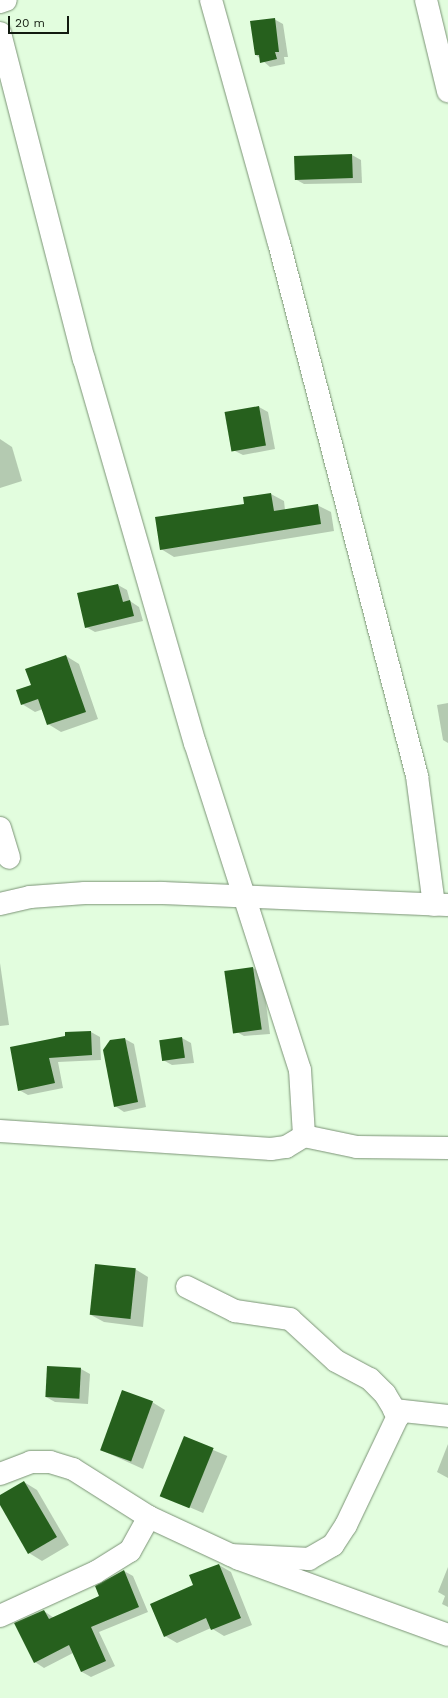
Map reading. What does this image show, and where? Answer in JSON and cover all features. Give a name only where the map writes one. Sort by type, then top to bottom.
[{"type":"street","points":[[0,2],[6,0]]},
{"type":"street","points":[[0,904],[30,897],[85,893],[243,894],[441,905],[417,776],[279,243],[211,0]]},
{"type":"street","points":[[426,0],[448,92]]},
{"type":"street","points":[[0,33],[84,359],[195,743],[300,1070],[304,1136]]},
{"type":"street","points":[[0,828],[9,858]]},
{"type":"street","points":[[0,1131],[271,1148],[286,1147],[304,1136],[357,1147],[448,1148]]},
{"type":"street","points":[[187,1287],[235,1311],[290,1319],[336,1361],[370,1379],[385,1394],[398,1416],[378,1462],[333,1545],[309,1559],[230,1555]]},
{"type":"street","points":[[394,1410],[448,1416]]},
{"type":"street","points":[[0,1474],[31,1462],[50,1462],[73,1469],[149,1517],[230,1555],[448,1635]]},
{"type":"street","points":[[0,1616],[96,1572],[130,1551],[149,1517]]},
{"type":"building","points":[[275,18],[279,52],[275,52],[277,59],[260,63],[259,55],[255,55],[250,21]]},
{"type":"building","points":[[352,154],[353,178],[295,180],[294,156]]},
{"type":"building","points":[[259,406],[266,445],[231,451],[225,412]]},
{"type":"building","points":[[271,493],[274,511],[318,504],[321,524],[160,550],[155,517],[244,504],[243,497]]},
{"type":"building","points":[[118,584],[123,602],[130,600],[134,616],[85,628],[77,593]]},
{"type":"building","points":[[66,655],[86,712],[47,725],[38,699],[21,705],[16,690],[31,685],[25,669]]},
{"type":"building","points":[[253,967],[262,1029],[233,1033],[224,971]]},
{"type":"building","points":[[91,1031],[92,1055],[49,1058],[55,1083],[18,1091],[10,1047],[65,1036],[65,1032]]},
{"type":"building","points":[[182,1037],[185,1058],[162,1061],[159,1040]]},
{"type":"building","points":[[125,1038],[138,1102],[114,1107],[103,1050],[110,1040]]},
{"type":"building","points":[[95,1264],[136,1268],[130,1319],[90,1315]]},
{"type":"building","points":[[47,1366],[81,1368],[79,1399],[45,1397]]},
{"type":"building","points":[[122,1390],[153,1401],[131,1461],[100,1450]]},
{"type":"building","points":[[184,1436],[214,1448],[189,1508],[160,1496]]},
{"type":"building","points":[[24,1481],[57,1537],[28,1554],[0,1505],[0,1495]]},
{"type":"building","points":[[219,1564],[241,1618],[211,1630],[206,1618],[164,1637],[150,1604],[193,1585],[189,1575]]},
{"type":"building","points":[[124,1570],[139,1607],[91,1627],[106,1661],[81,1672],[69,1645],[34,1663],[14,1623],[44,1610],[49,1619],[99,1596],[95,1586]]}]
